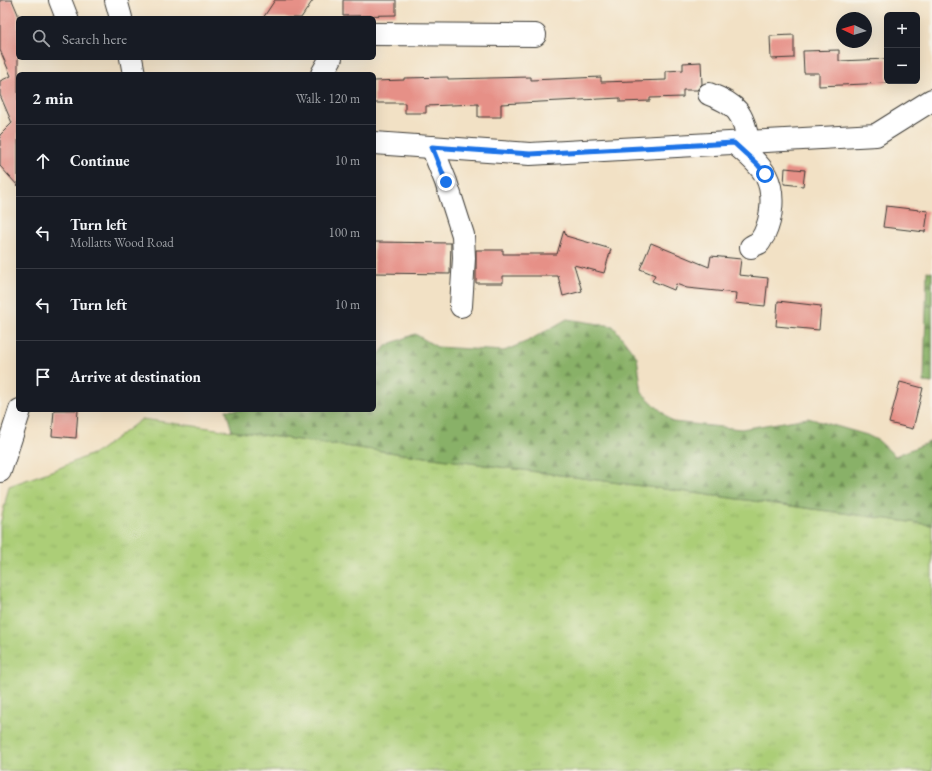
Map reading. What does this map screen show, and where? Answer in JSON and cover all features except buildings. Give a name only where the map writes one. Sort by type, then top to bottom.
[{"type":"main road","points":[[60,0],[66,16]]},
{"type":"main road","points":[[116,0],[120,16]]},
{"type":"main road","points":[[376,34],[535,35]]},
{"type":"main road","points":[[132,60],[134,72]]},
{"type":"main road","points":[[323,72],[330,60]]},
{"type":"main road","points":[[710,94],[723,99],[741,114],[746,128],[741,142]]},
{"type":"main road","points":[[376,143],[530,154],[876,135],[932,100]]},
{"type":"main road","points":[[741,142],[770,183],[771,211],[768,227],[760,242],[751,247]]},
{"type":"main road","points":[[432,147],[446,182],[463,235],[464,258],[461,306]]},
{"type":"main road","points":[[0,471],[19,412]]},
{"type":"green space","points":[[927,271],[932,272],[932,383],[924,382]]},
{"type":"green space","points":[[567,319],[613,326],[637,357],[642,393],[673,422],[741,429],[808,418],[867,435],[879,441],[895,456],[932,441],[932,525],[232,431],[227,412],[376,412],[376,358],[387,345],[415,334],[437,347],[504,351],[528,341]]},
{"type":"green space","points":[[142,419],[932,525],[932,771],[0,771],[0,525],[9,486],[57,469],[99,451]]},
{"type":"route","points":[[446,182],[432,147],[530,154],[734,143],[758,165],[765,174]]}]
